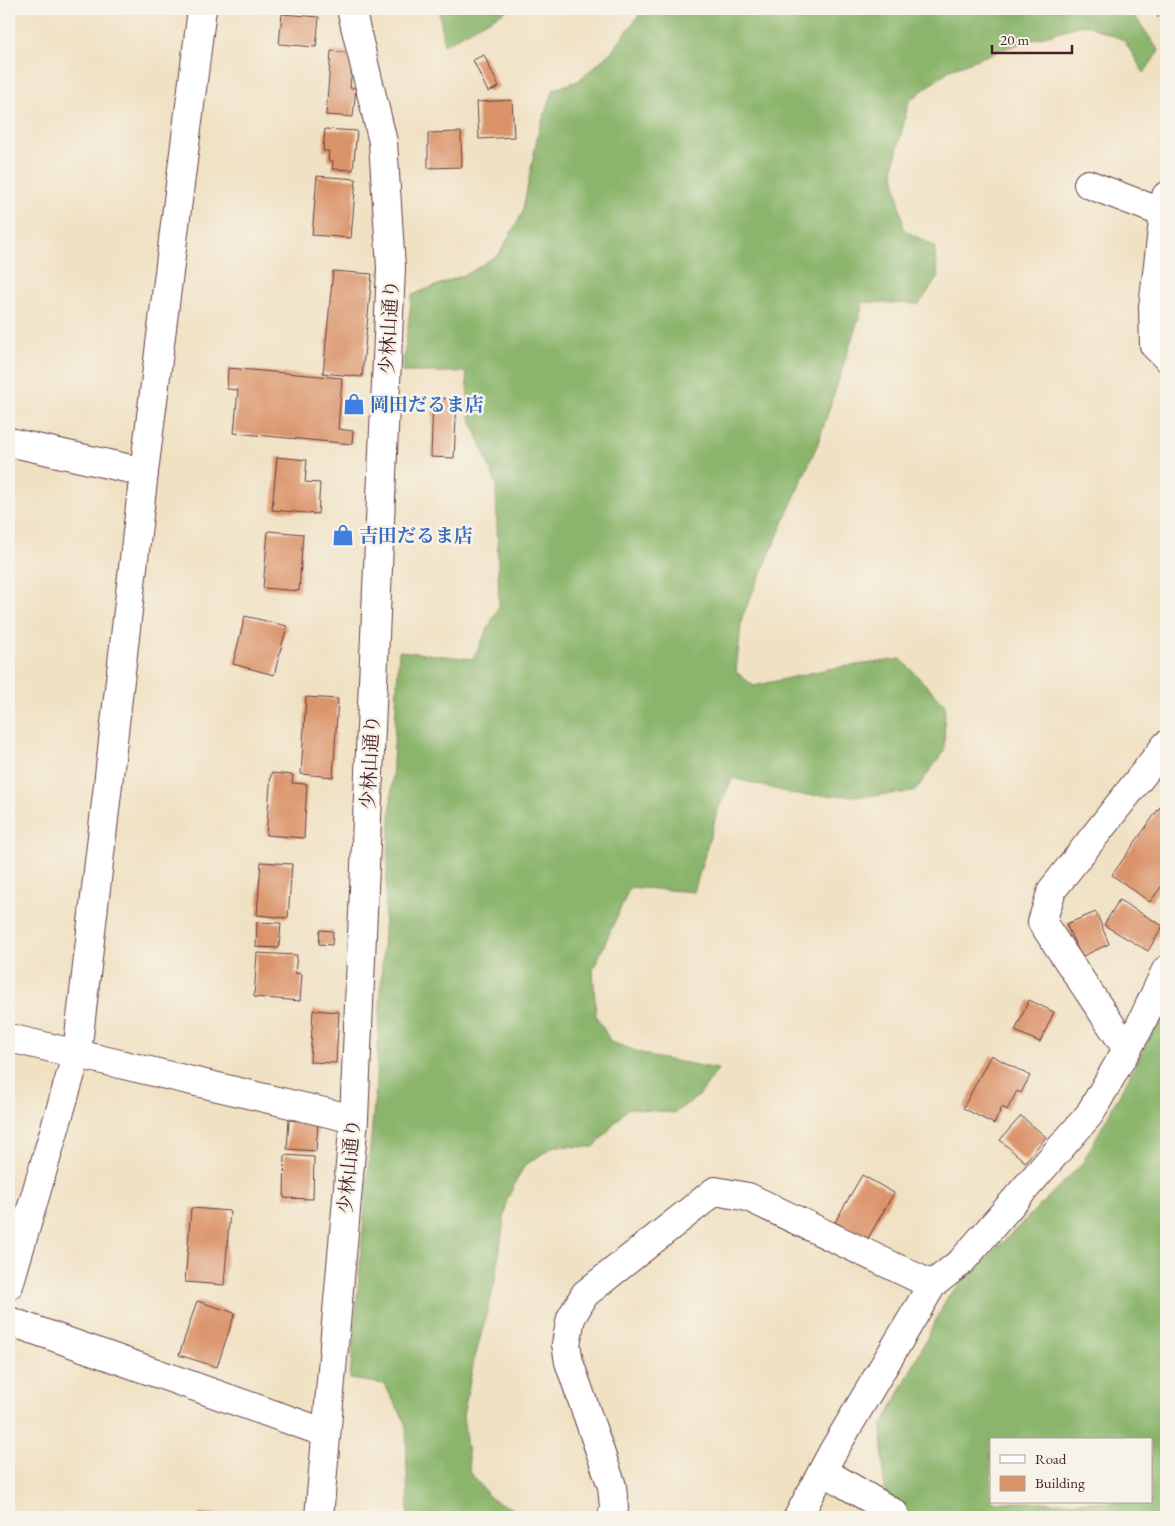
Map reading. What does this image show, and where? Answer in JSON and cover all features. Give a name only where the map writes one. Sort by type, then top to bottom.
[{"type":"street","points":[[9,1285],[77,1053],[144,472],[202,9]]},
{"type":"street","name":"少林山通り","points":[[319,1517],[354,1119],[391,268],[383,142],[351,9]]},
{"type":"street","points":[[1088,184],[1166,208],[1153,317],[1154,345],[1166,357]]},
{"type":"street","points":[[9,442],[144,472]]},
{"type":"street","points":[[1127,1049],[1042,922],[1052,890],[1166,745]]},
{"type":"street","points":[[798,1517],[822,1471],[932,1285],[962,1262],[1089,1115],[1138,1030],[1166,970]]},
{"type":"street","points":[[9,1038],[354,1119]]},
{"type":"street","points":[[612,1517],[614,1508],[612,1486],[569,1362],[566,1344],[571,1318],[585,1294],[715,1192],[748,1197],[932,1285]]},
{"type":"street","points":[[9,1321],[326,1433]]},
{"type":"street","points":[[822,1471],[894,1513],[895,1517]]},
{"type":"path","points":[[1151,9],[1166,25]]},
{"type":"green space","points":[[439,9],[509,9],[444,45]]},
{"type":"green space","points":[[639,9],[1130,9],[1159,51],[1144,73],[1124,40],[1084,24],[1012,46],[951,69],[909,101],[893,168],[904,230],[934,246],[938,277],[919,304],[864,302],[818,443],[742,617],[736,672],[754,686],[828,669],[901,659],[945,705],[944,752],[914,792],[867,796],[797,795],[733,778],[718,809],[694,892],[630,887],[593,970],[596,1016],[611,1042],[653,1057],[718,1069],[700,1095],[674,1113],[628,1108],[594,1147],[554,1146],[524,1166],[507,1199],[495,1282],[473,1365],[463,1416],[470,1472],[491,1499],[531,1517],[408,1517],[406,1423],[384,1384],[350,1379],[376,1081],[399,651],[473,659],[499,606],[496,484],[469,414],[466,372],[402,372],[412,295],[469,273],[499,254],[522,214],[539,129],[554,89],[578,81],[611,52],[640,14]]},
{"type":"green space","points":[[1166,1008],[1166,1517],[885,1517],[882,1427],[948,1296],[1082,1164]]},
{"type":"building","points":[[282,14],[319,17],[316,47],[279,44]]},
{"type":"building","points":[[331,51],[353,53],[350,88],[356,88],[353,117],[326,115]]},
{"type":"building","points":[[484,55],[499,87],[488,92],[473,60]]},
{"type":"building","points":[[512,100],[514,137],[479,139],[477,102]]},
{"type":"building","points":[[325,129],[357,131],[353,170],[332,169],[333,161],[328,160],[329,151],[323,151]]},
{"type":"building","points":[[461,132],[462,167],[428,168],[428,133]]},
{"type":"building","points":[[317,176],[356,179],[351,238],[312,235]]},
{"type":"building","points":[[333,271],[372,274],[362,377],[323,373]]},
{"type":"building","points":[[228,368],[342,378],[338,429],[353,431],[352,444],[234,433],[238,390],[227,389]]},
{"type":"building","points":[[433,398],[457,399],[454,458],[431,457]]},
{"type":"building","points":[[277,457],[307,460],[305,482],[320,483],[318,514],[272,510]]},
{"type":"building","points":[[268,531],[303,534],[299,591],[263,588]]},
{"type":"building","points":[[245,616],[287,626],[274,675],[233,664]]},
{"type":"building","points":[[306,697],[338,699],[333,777],[301,774]]},
{"type":"building","points":[[271,773],[293,775],[292,783],[307,784],[304,838],[266,835]]},
{"type":"building","points":[[1160,807],[1166,812],[1166,880],[1150,902],[1112,875]]},
{"type":"building","points":[[261,862],[292,864],[288,918],[257,915]]},
{"type":"building","points":[[1119,900],[1163,926],[1148,951],[1104,925]]},
{"type":"building","points":[[1096,912],[1109,944],[1081,957],[1066,924]]},
{"type":"building","points":[[257,922],[281,923],[279,948],[256,947]]},
{"type":"building","points":[[320,930],[333,931],[332,945],[319,944]]},
{"type":"building","points":[[257,953],[297,955],[295,973],[302,974],[300,1001],[254,997]]},
{"type":"building","points":[[1029,1000],[1054,1012],[1040,1042],[1015,1031]]},
{"type":"building","points":[[313,1010],[339,1012],[336,1063],[310,1062]]},
{"type":"building","points":[[991,1055],[1030,1076],[1021,1093],[1017,1091],[1007,1110],[1002,1107],[994,1124],[963,1108]]},
{"type":"building","points":[[1021,1116],[1046,1137],[1025,1162],[1000,1140]]},
{"type":"building","points":[[289,1120],[318,1122],[316,1151],[287,1149]]},
{"type":"building","points":[[285,1155],[314,1157],[313,1199],[284,1198]]},
{"type":"building","points":[[862,1175],[894,1193],[867,1240],[835,1222]]},
{"type":"building","points":[[191,1208],[230,1211],[224,1285],[185,1282]]},
{"type":"building","points":[[197,1301],[235,1313],[217,1367],[179,1355]]},
{"type":"building","points":[[199,1513],[244,1516],[244,1517],[199,1517]]},
{"type":"place","name":"岡田だるま店","points":[[354,404]]},
{"type":"place","name":"吉田だるま店","points":[[343,535]]}]
